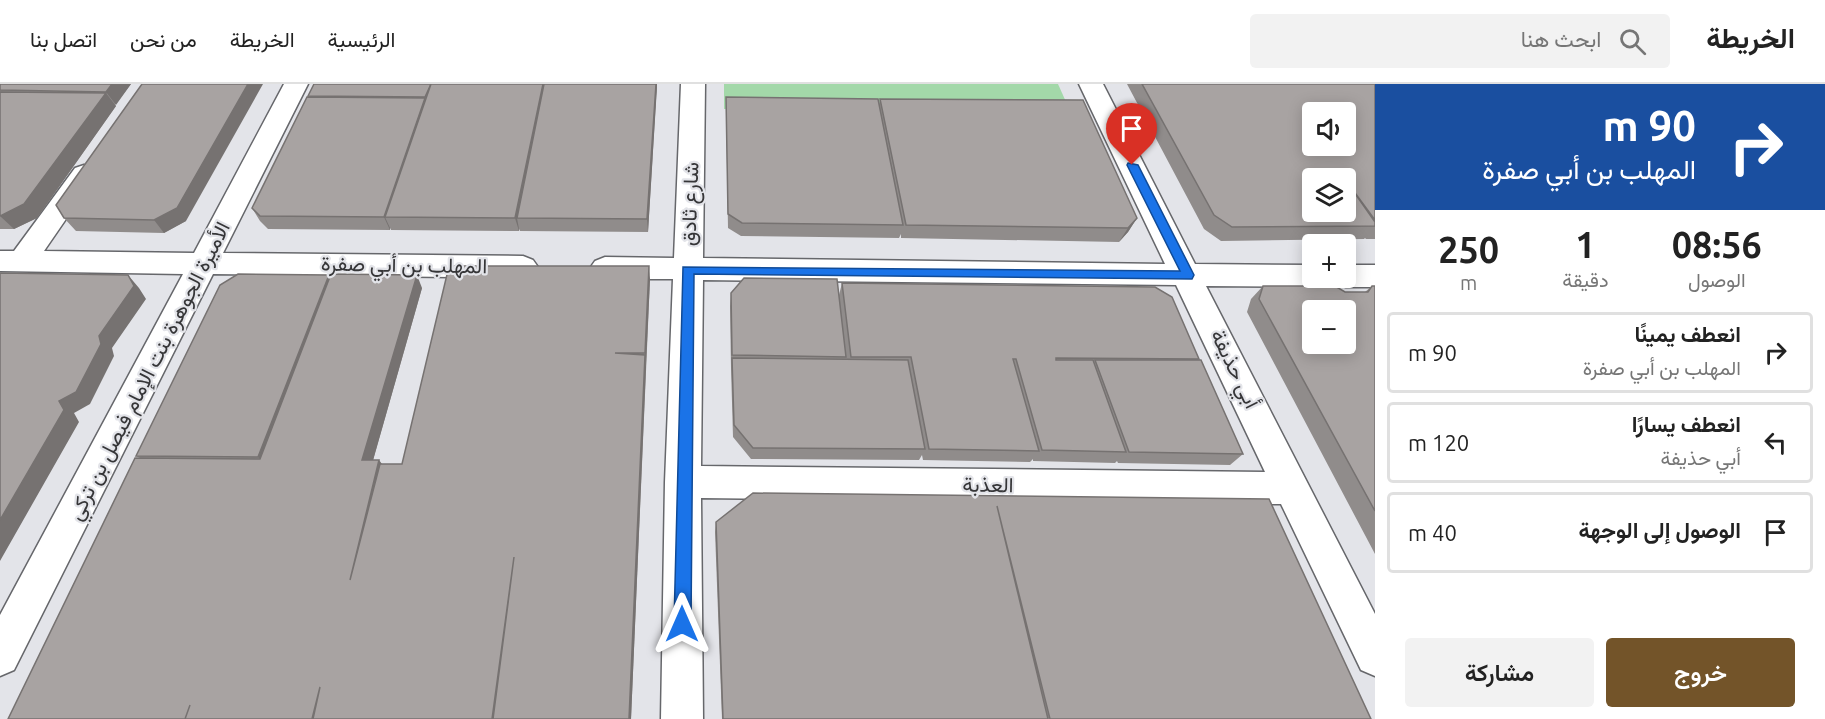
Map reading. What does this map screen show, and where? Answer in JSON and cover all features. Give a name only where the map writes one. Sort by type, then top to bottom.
[{"type":"street","name":"الأميرة الجوهرة بنت الإمام فيصل بن تركي","points":[[0,656],[206,262],[296,84]]},
{"type":"street","name":"شارع ثادق","points":[[682,719],[683,482],[693,84]]},
{"type":"street","name":"أبي حذيفة","points":[[1091,84],[1188,275],[1375,656]]},
{"type":"street","points":[[11,261],[101,149]]},
{"type":"street","name":"المهلب بن أبي صفرة","points":[[11,261],[1302,276]]},
{"type":"street","points":[[1356,276],[1375,276]]},
{"type":"street","name":"العذبة","points":[[683,482],[1293,488]]},
{"type":"green space","points":[[724,84],[1058,84],[1071,113],[724,109]]},
{"type":"building","points":[[0,84],[112,84],[106,92],[0,90]]},
{"type":"building","points":[[142,84],[248,84],[177,208],[154,220],[64,218],[56,205]]},
{"type":"building","points":[[314,84],[431,84],[425,97],[308,96]]},
{"type":"building","points":[[431,84],[543,84],[515,218],[385,217]]},
{"type":"building","points":[[544,84],[656,84],[647,219],[517,218]]},
{"type":"building","points":[[1142,84],[1375,84],[1375,220],[1356,194],[1356,168],[1302,168],[1302,222],[1356,222],[1356,195],[1375,222],[1375,226],[1232,227],[1214,215]]},
{"type":"building","points":[[0,92],[106,93],[24,204],[0,216]]},
{"type":"building","points":[[307,97],[425,98],[384,217],[260,216],[252,208]]},
{"type":"building","points":[[726,97],[878,99],[903,225],[742,223],[728,214]]},
{"type":"building","points":[[880,99],[1083,100],[1137,218],[1128,228],[906,225]]},
{"type":"building","points":[[449,266],[649,266],[645,353],[615,353],[645,355],[629,719],[493,719],[514,557],[492,719],[313,719],[320,687],[312,719],[8,719],[135,458],[260,459],[331,274],[417,275],[362,460],[379,460],[350,580],[380,464],[402,464]]},
{"type":"building","points":[[0,273],[128,275],[134,286],[99,336],[101,344],[76,392],[59,401],[64,410],[0,520]]},
{"type":"building","points":[[238,274],[329,275],[258,457],[136,456],[220,285]]},
{"type":"building","points":[[744,278],[837,279],[846,357],[732,355],[731,293]]},
{"type":"building","points":[[842,283],[1155,287],[1172,297],[1199,359],[1056,358],[1056,360],[1093,360],[1126,452],[1042,450],[1016,359],[1013,359],[1039,451],[929,449],[911,357],[851,357]]},
{"type":"building","points":[[1263,286],[1338,288],[1345,292],[1368,292],[1372,286],[1375,286],[1375,511],[1259,299]]},
{"type":"building","points":[[732,358],[908,360],[925,449],[753,448],[734,425]]},
{"type":"building","points":[[1095,360],[1201,360],[1243,454],[1129,452]]},
{"type":"building","points":[[753,493],[1269,499],[1371,719],[1050,719],[997,506],[1048,719],[723,719],[716,522]]},
{"type":"route","points":[[682,624],[688,270],[1188,275],[1132,165]]}]
